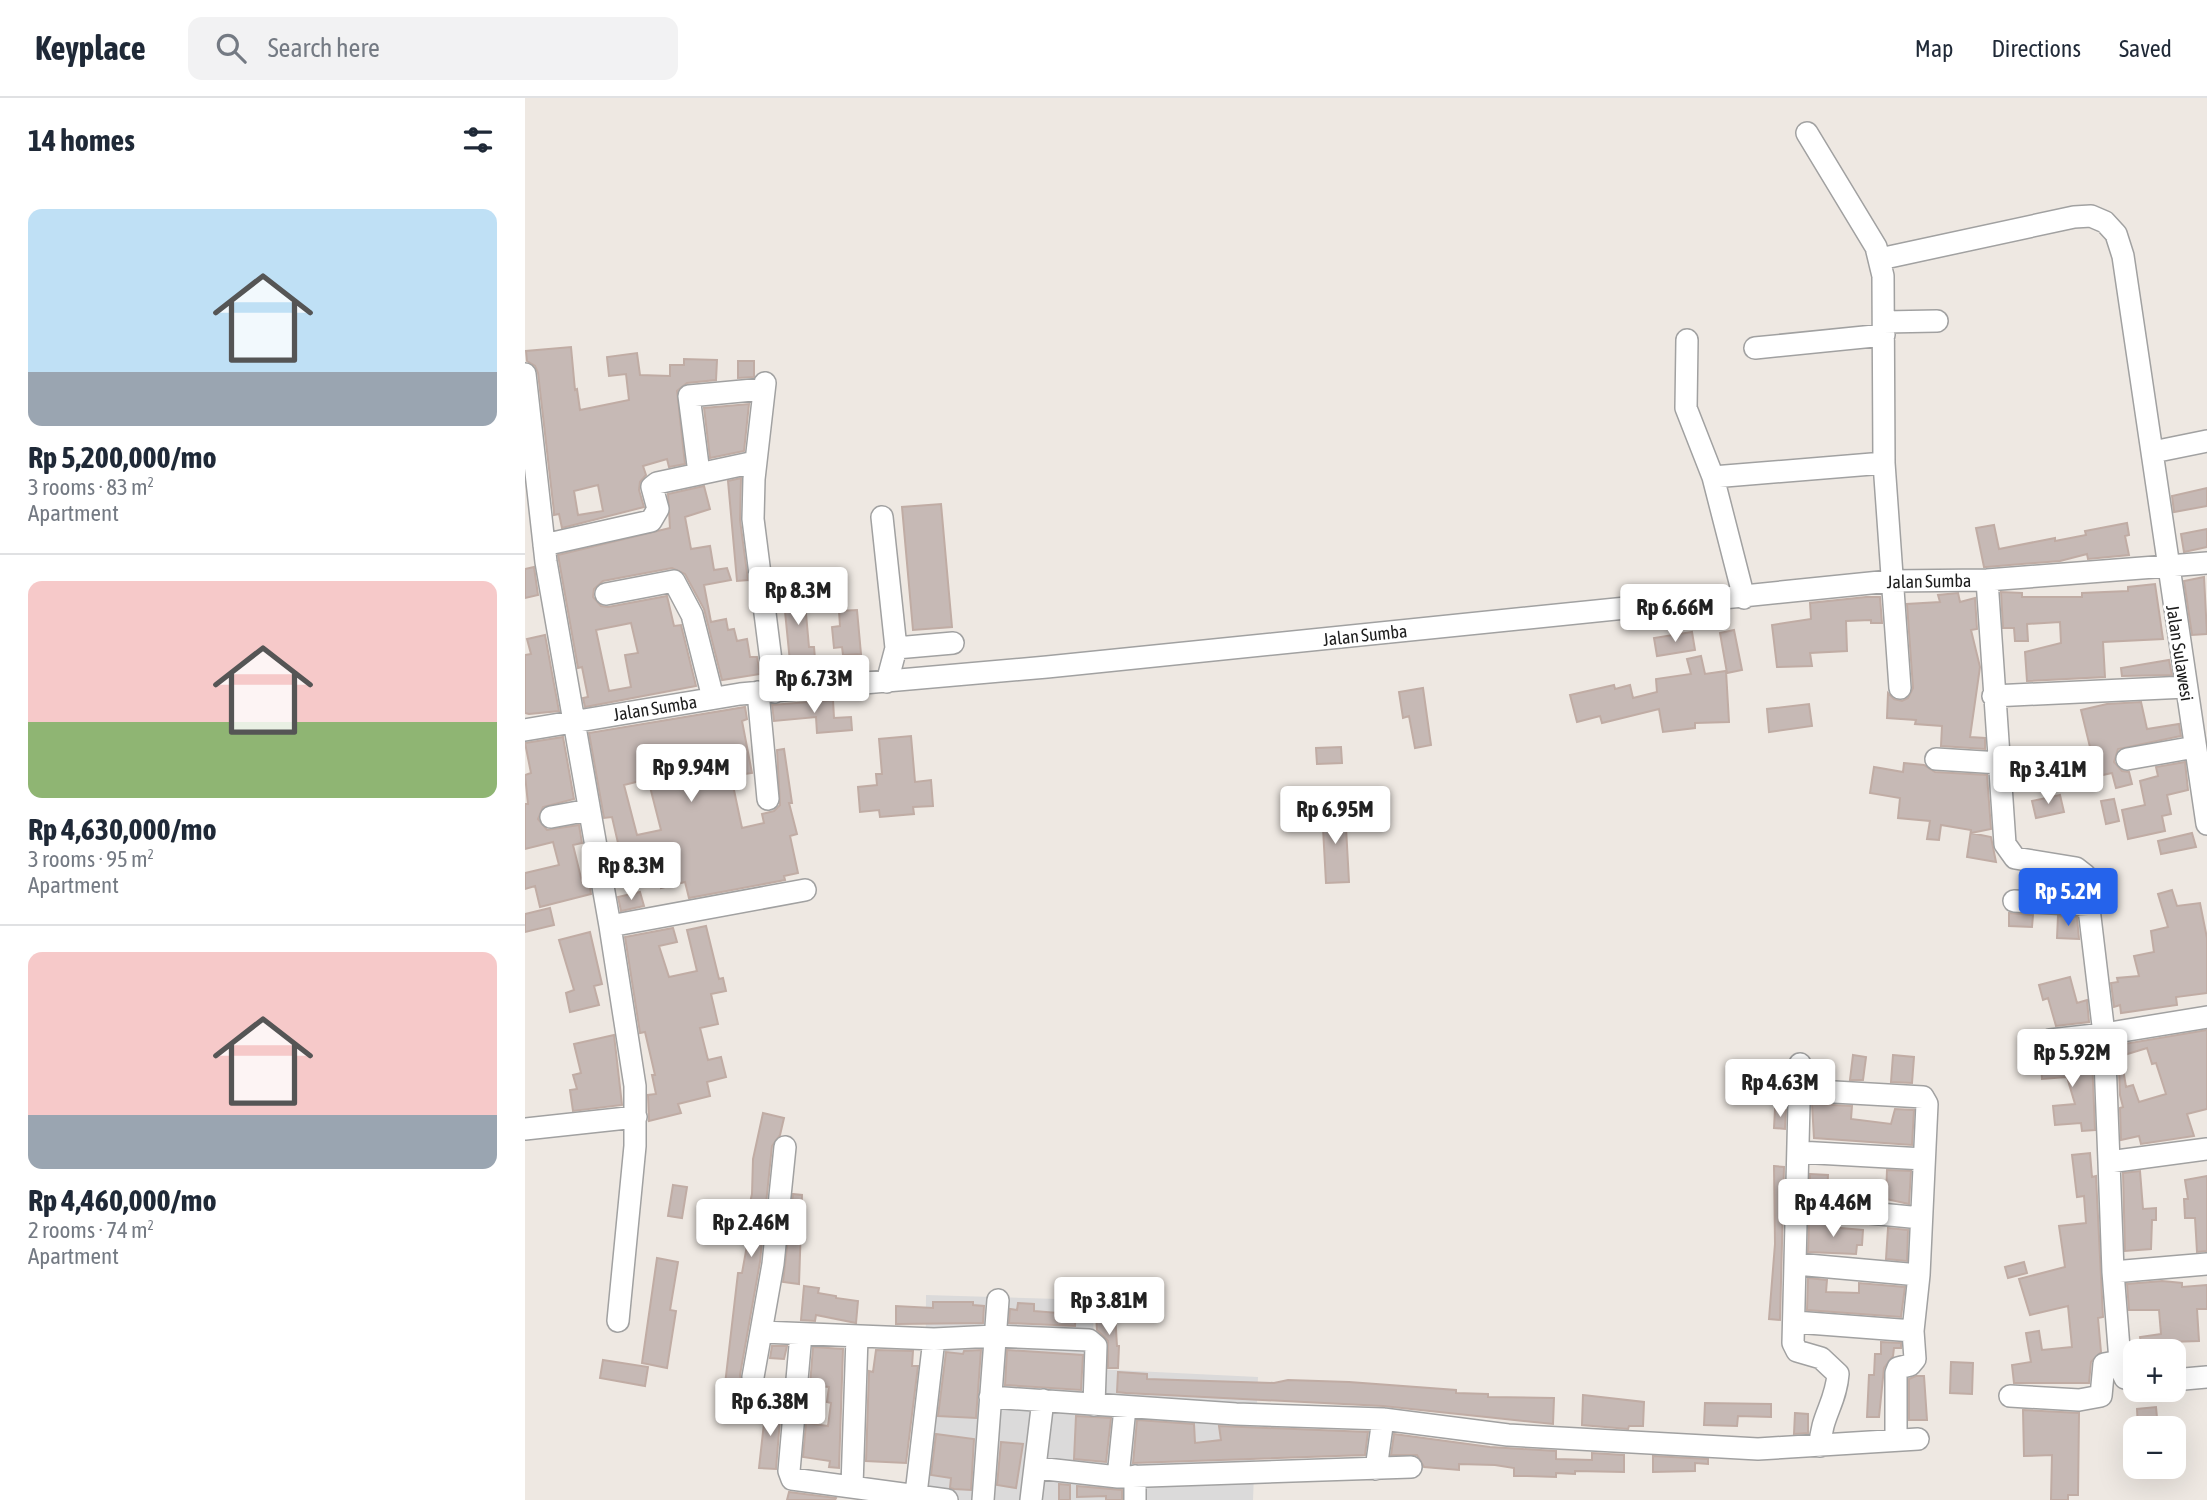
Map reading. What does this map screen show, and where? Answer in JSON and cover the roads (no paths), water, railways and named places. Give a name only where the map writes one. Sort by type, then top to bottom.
[{"type":"street","points":[[1807,133],[1880,259],[1884,329],[1884,463],[1890,581],[1901,688]]},
{"type":"street","name":"Jalan Sulawesi","points":[[1880,259],[2074,216],[2091,216],[2105,222],[2116,234],[2123,256],[2207,824]]},
{"type":"street","points":[[1755,348],[1937,321]]},
{"type":"street","points":[[1687,341],[1686,408],[1713,477],[1744,598]]},
{"type":"street","points":[[525,374],[545,553],[635,1086],[636,1117],[618,1321]]},
{"type":"street","points":[[699,473],[689,396],[764,386],[755,462],[753,519],[767,692],[763,728],[768,799]]},
{"type":"street","points":[[2153,452],[2207,441]]},
{"type":"street","points":[[525,567],[545,553],[651,521],[658,509],[653,487],[699,473],[755,462]]},
{"type":"street","points":[[1713,477],[1884,463]]},
{"type":"street","points":[[881,517],[896,648],[887,681]]},
{"type":"street","name":"Jalan Sumba","points":[[525,730],[713,698],[767,692],[1744,598],[1890,581],[1987,580],[2207,563]]},
{"type":"street","points":[[1987,580],[2005,844],[2015,858],[2032,863],[2076,868],[2084,875],[2104,1034],[2118,1363],[2123,1373]]},
{"type":"street","points":[[606,594],[674,581],[692,615],[713,698]]},
{"type":"street","points":[[896,648],[953,643]]},
{"type":"street","points":[[1993,696],[2186,687]]},
{"type":"street","points":[[2127,759],[2195,747]]},
{"type":"street","points":[[1936,759],[2000,763]]},
{"type":"street","points":[[551,817],[589,810]]},
{"type":"street","points":[[610,926],[805,890]]},
{"type":"street","points":[[2014,901],[2089,905]]},
{"type":"street","points":[[2050,1040],[2207,1017]]},
{"type":"street","points":[[1800,1064],[1793,1343],[1797,1350],[1821,1359],[1838,1374],[1834,1397],[1821,1424],[1820,1446]]},
{"type":"street","points":[[1800,1090],[1923,1097],[1927,1104],[1913,1363],[1898,1368],[1896,1373],[1896,1439]]},
{"type":"street","points":[[525,1129],[636,1117]]},
{"type":"street","points":[[753,1377],[773,1264],[785,1147]]},
{"type":"street","points":[[2109,1162],[2207,1149]]},
{"type":"street","points":[[1798,1152],[1924,1159]]},
{"type":"street","points":[[1797,1206],[1921,1218]]},
{"type":"street","points":[[1796,1264],[1919,1275]]},
{"type":"street","points":[[2113,1272],[2207,1264]]},
{"type":"street","points":[[983,1500],[998,1300]]},
{"type":"street","points":[[1795,1322],[1913,1331]]},
{"type":"street","points":[[761,1332],[857,1337],[933,1339],[995,1336],[1093,1341],[1096,1346],[1094,1405]]},
{"type":"street","points":[[801,1334],[790,1476],[796,1480],[841,1490],[929,1497],[933,1339]]},
{"type":"street","points":[[841,1490],[857,1337]]},
{"type":"street","points":[[2010,1396],[2079,1400],[2101,1396],[2104,1364],[2118,1363]]},
{"type":"street","points":[[2186,1379],[2207,1377]]},
{"type":"street","points":[[990,1397],[1125,1408],[1383,1419],[1522,1436],[1758,1449],[1918,1439]]},
{"type":"street","points":[[1031,1500],[1037,1468],[1043,1400]]},
{"type":"street","points":[[1125,1408],[1127,1477],[1135,1500]]},
{"type":"street","points":[[1376,1469],[1383,1419]]},
{"type":"street","points":[[1037,1468],[1127,1477],[1411,1467]]}]
